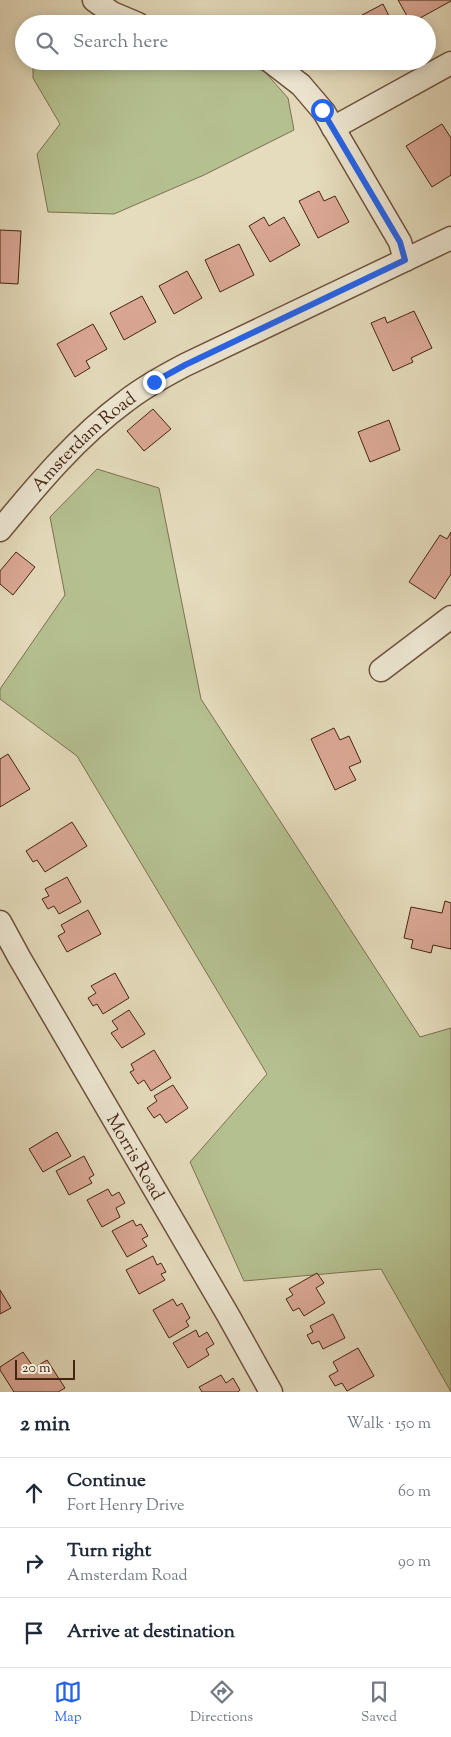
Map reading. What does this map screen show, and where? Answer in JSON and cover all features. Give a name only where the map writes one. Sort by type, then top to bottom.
[{"type":"street","points":[[94,0],[117,15]]},
{"type":"street","points":[[333,128],[451,63]]},
{"type":"street","points":[[282,70],[301,85],[322,110],[400,242],[405,260]]},
{"type":"street","name":"Amsterdam Road","points":[[0,530],[73,446],[125,401],[140,391],[185,365],[451,238]]},
{"type":"street","points":[[381,670],[451,617]]},
{"type":"street","name":"Morris Road","points":[[0,922],[18,957],[228,1315],[271,1392]]},
{"type":"green space","points":[[33,70],[260,70],[265,72],[288,98],[294,130],[204,175],[114,214],[48,212],[37,154],[60,124],[33,78]]},
{"type":"green space","points":[[97,469],[159,488],[201,699],[420,1037],[451,1028],[451,1392],[381,1269],[244,1281],[190,1162],[267,1074],[77,756],[0,699],[0,689],[65,595],[50,517]]},
{"type":"building","points":[[398,0],[451,0],[426,15],[406,15]]},
{"type":"building","points":[[383,4],[388,15],[362,15]]},
{"type":"building","points":[[442,124],[451,138],[451,175],[432,187],[406,146]]},
{"type":"building","points":[[319,191],[324,201],[335,196],[349,222],[318,238],[299,201]]},
{"type":"building","points":[[264,217],[269,226],[284,217],[300,245],[270,262],[249,226]]},
{"type":"building","points":[[0,230],[21,231],[18,284],[0,283]]},
{"type":"building","points":[[239,244],[254,275],[220,292],[205,260]]},
{"type":"building","points":[[187,271],[202,298],[174,314],[159,286]]},
{"type":"building","points":[[142,296],[156,322],[124,340],[110,313]]},
{"type":"building","points":[[414,311],[432,348],[411,358],[413,362],[393,371],[371,323],[385,317],[387,323]]},
{"type":"building","points":[[93,324],[107,349],[86,361],[90,368],[75,377],[57,344]]},
{"type":"building","points":[[153,409],[171,429],[144,451],[127,431]]},
{"type":"building","points":[[389,420],[400,450],[370,462],[358,432]]},
{"type":"building","points":[[451,532],[451,574],[435,599],[409,582],[440,535],[447,539]]},
{"type":"building","points":[[16,552],[35,567],[13,595],[0,584],[0,571]]},
{"type":"building","points":[[334,728],[340,740],[349,736],[361,762],[349,767],[356,780],[335,790],[311,739]]},
{"type":"building","points":[[8,754],[30,789],[0,807],[0,759]]},
{"type":"building","points":[[72,822],[87,846],[45,872],[37,860],[33,862],[26,851]]},
{"type":"building","points":[[67,877],[81,902],[59,914],[54,906],[48,909],[42,899],[49,896],[45,889]]},
{"type":"building","points":[[445,901],[451,903],[451,949],[433,945],[431,953],[411,948],[413,940],[404,938],[411,907],[442,913]]},
{"type":"building","points":[[88,910],[101,934],[67,952],[58,936],[65,932],[61,925]]},
{"type":"building","points":[[115,973],[129,998],[103,1014],[97,1004],[93,1006],[88,998],[96,993],[91,986]]},
{"type":"building","points":[[129,1010],[145,1034],[122,1048],[111,1033],[118,1029],[112,1021]]},
{"type":"building","points":[[154,1050],[171,1078],[151,1091],[144,1080],[138,1084],[130,1072],[134,1070],[131,1064]]},
{"type":"building","points":[[173,1085],[188,1108],[166,1123],[160,1114],[154,1118],[147,1108],[157,1101],[154,1096]]},
{"type":"building","points":[[57,1132],[71,1156],[43,1172],[29,1149]]},
{"type":"building","points":[[84,1156],[94,1175],[89,1178],[92,1183],[69,1195],[56,1171]]},
{"type":"building","points":[[108,1189],[112,1196],[119,1192],[125,1203],[116,1208],[120,1217],[102,1227],[87,1200]]},
{"type":"building","points":[[133,1220],[136,1226],[141,1224],[148,1236],[142,1239],[147,1246],[127,1257],[112,1231]]},
{"type":"building","points":[[153,1256],[157,1265],[161,1263],[166,1272],[161,1274],[165,1280],[139,1294],[126,1270]]},
{"type":"building","points":[[317,1273],[324,1283],[316,1288],[325,1303],[304,1316],[299,1308],[293,1311],[286,1299],[293,1295],[289,1289]]},
{"type":"building","points":[[0,1290],[11,1308],[0,1314]]},
{"type":"building","points":[[173,1299],[177,1306],[182,1303],[190,1318],[186,1321],[189,1326],[169,1338],[153,1310]]},
{"type":"building","points":[[333,1314],[345,1338],[323,1349],[319,1341],[312,1344],[307,1335],[313,1332],[310,1326]]},
{"type":"building","points":[[196,1330],[199,1337],[207,1332],[214,1344],[206,1349],[209,1355],[188,1368],[173,1343]]},
{"type":"building","points":[[358,1348],[374,1376],[347,1391],[342,1383],[335,1386],[329,1376],[338,1371],[333,1362]]},
{"type":"building","points":[[23,1352],[34,1368],[47,1360],[65,1388],[58,1392],[14,1392],[0,1367]]},
{"type":"building","points":[[221,1375],[226,1383],[233,1378],[240,1390],[238,1392],[202,1392],[199,1387]]},
{"type":"route","points":[[154,382],[185,365],[405,260],[400,242],[322,110]]}]
